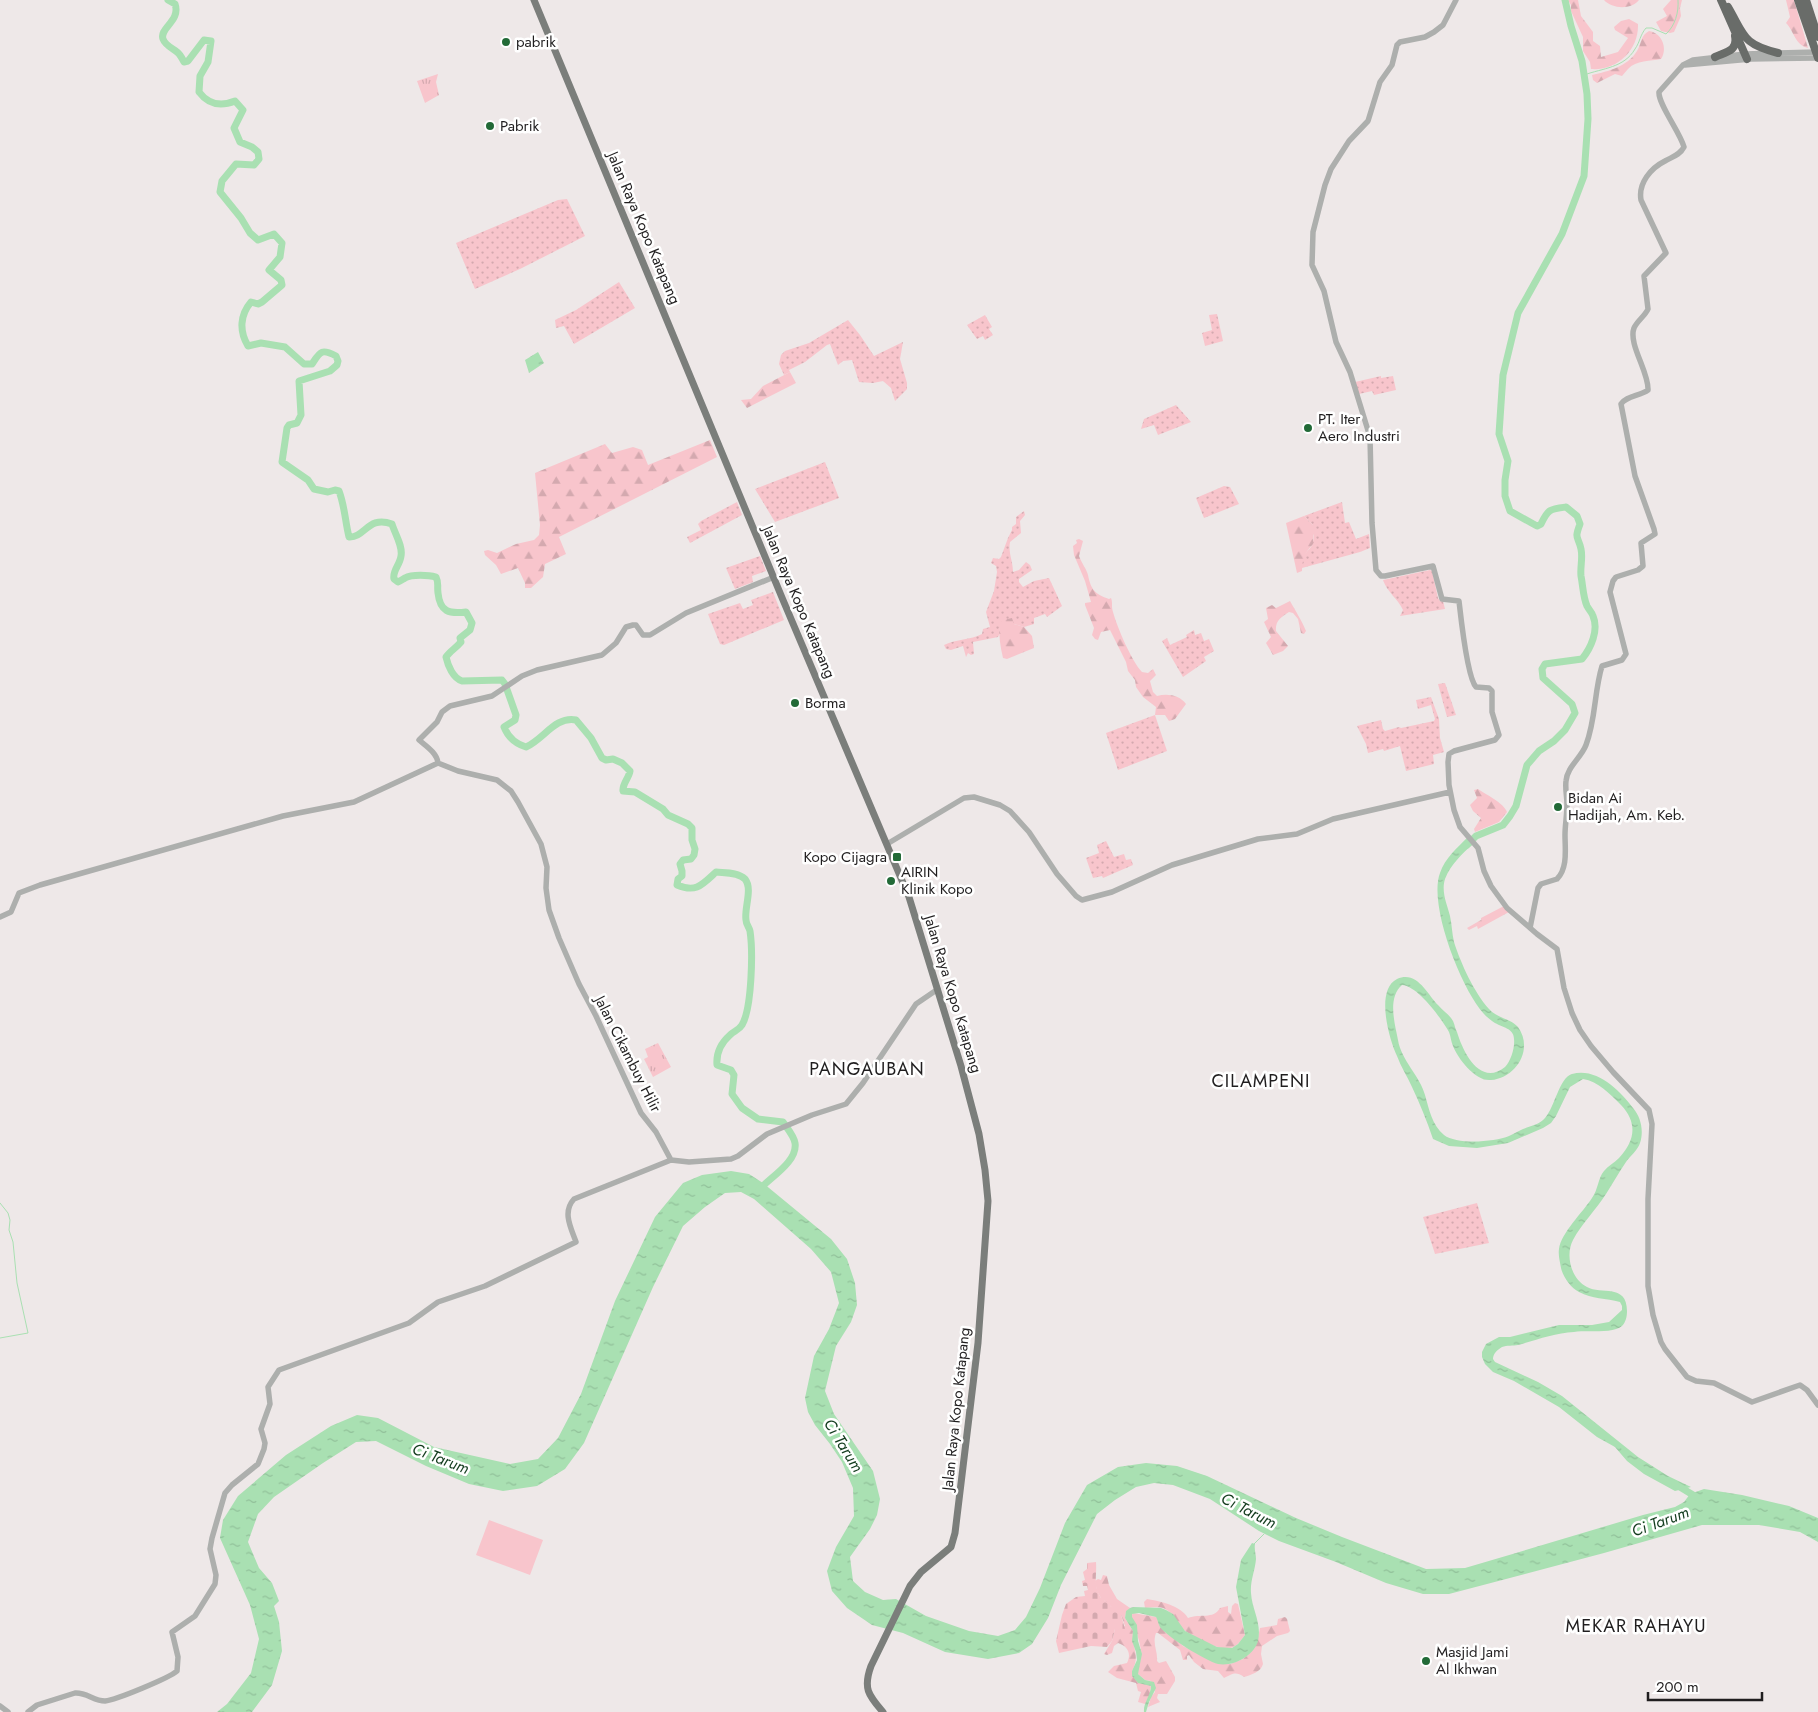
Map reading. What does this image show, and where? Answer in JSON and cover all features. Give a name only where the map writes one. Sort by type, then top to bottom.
[{"type":"highway","points":[[1721,0],[1748,56]]},
{"type":"highway","points":[[1798,0],[1818,58]]},
{"type":"highway","points":[[1806,0],[1818,38]]},
{"type":"highway","points":[[1726,3],[1748,56]]},
{"type":"highway","points":[[1726,3],[1744,35],[1752,45],[1778,53]]},
{"type":"highway","points":[[1715,57],[1730,51],[1734,46],[1735,39],[1730,20]]},
{"type":"main road","name":"Jalan Raya Kopo Katapang","points":[[534,0],[774,578],[909,897],[938,989],[979,1134],[987,1188],[987,1224],[978,1343],[956,1532],[951,1548],[918,1576],[910,1586],[871,1666],[866,1683],[870,1697],[883,1712]]},
{"type":"street","points":[[1456,0],[1443,25],[1434,32],[1420,38],[1400,42],[1395,48],[1392,65],[1380,82],[1368,120],[1349,141],[1331,169],[1314,225],[1312,265],[1324,291],[1336,342],[1350,372],[1370,437],[1372,523],[1376,570],[1381,576],[1430,566],[1434,567],[1442,598],[1459,601],[1466,651],[1474,684],[1478,688],[1489,688],[1492,692],[1491,707],[1499,737],[1495,740],[1450,752],[1448,760],[1450,792],[1455,814],[1460,827],[1477,846],[1484,871],[1493,890],[1507,908],[1558,951],[1568,1000],[1574,1017],[1585,1037],[1621,1082],[1650,1112],[1652,1124],[1648,1176],[1648,1286],[1653,1316],[1665,1349],[1687,1377],[1698,1382],[1714,1383],[1752,1402],[1800,1385],[1807,1390],[1818,1405]]},
{"type":"street","points":[[1683,65],[1816,49]]},
{"type":"street","points":[[1530,928],[1538,888],[1541,884],[1556,881],[1563,869],[1566,854],[1566,779],[1586,744],[1596,710],[1597,690],[1602,666],[1622,660],[1626,654],[1610,592],[1611,587],[1616,577],[1638,570],[1643,566],[1641,543],[1655,534],[1635,476],[1621,404],[1624,400],[1648,390],[1646,376],[1632,336],[1635,327],[1648,309],[1644,276],[1666,255],[1666,251],[1641,200],[1640,191],[1653,169],[1680,153],[1684,147],[1658,94],[1660,89],[1683,65],[1693,60],[1748,56],[1818,58]]},
{"type":"street","points":[[0,917],[11,912],[19,894],[40,885],[283,816],[354,802],[438,763],[435,754],[419,740],[437,722],[442,712],[454,704],[487,698],[522,676],[536,670],[602,655],[615,645],[622,632],[629,626],[636,626],[643,635],[650,635],[686,613],[774,578]]},
{"type":"street","name":"Jalan Cikambuy Hilir","points":[[438,763],[458,771],[497,780],[516,797],[541,844],[547,867],[546,888],[549,910],[559,938],[641,1113],[656,1130],[671,1160]]},
{"type":"street","points":[[887,844],[964,798],[974,797],[1000,805],[1010,811],[1029,832],[1058,875],[1076,896],[1082,900],[1112,892],[1178,863],[1258,838],[1301,833],[1333,819],[1450,792]]},
{"type":"street","points":[[28,1712],[37,1705],[80,1692],[100,1700],[110,1700],[167,1677],[177,1671],[178,1657],[172,1632],[195,1616],[215,1584],[216,1575],[211,1554],[212,1538],[225,1493],[258,1464],[265,1443],[261,1429],[270,1406],[268,1389],[275,1374],[281,1368],[409,1323],[438,1302],[485,1286],[576,1242],[567,1214],[569,1206],[574,1199],[671,1160],[689,1162],[731,1159],[738,1156],[762,1137],[786,1125],[846,1104],[863,1083],[915,1006],[938,989]]},
{"type":"street","points":[[0,1706],[8,1712]]},
{"type":"green space","points":[[1568,0],[1578,0],[1581,16],[1593,32],[1593,41],[1600,46],[1601,57],[1618,52],[1628,38],[1615,30],[1614,27],[1621,21],[1629,19],[1638,24],[1635,42],[1625,57],[1601,69],[1591,69],[1590,62],[1583,51],[1583,37]]},
{"type":"green space","points":[[1604,0],[1639,0],[1627,7],[1616,7]]},
{"type":"green space","points":[[1671,0],[1682,0],[1681,16],[1674,32],[1670,33],[1661,31],[1656,22],[1667,16],[1663,9]]},
{"type":"green space","points":[[1786,0],[1794,0],[1808,48],[1797,41],[1786,23],[1790,17]]},
{"type":"green space","points":[[1649,31],[1654,32],[1660,38],[1664,46],[1661,59],[1635,64],[1622,76],[1615,74],[1597,83],[1593,80],[1592,75],[1611,70],[1628,61],[1637,51],[1644,35]]},
{"type":"green space","points":[[438,74],[436,82],[439,95],[425,103],[417,81]]},
{"type":"green space","points":[[567,199],[585,236],[520,269],[475,289],[456,243],[558,200]]},
{"type":"green space","points":[[619,282],[635,308],[574,344],[564,326],[556,328],[555,320],[576,310]]},
{"type":"green space","points":[[1217,314],[1223,341],[1205,346],[1202,333],[1212,330],[1209,315]]},
{"type":"green space","points":[[985,315],[992,327],[989,329],[993,335],[985,340],[983,336],[977,339],[967,325]]},
{"type":"green space","points":[[848,320],[874,356],[903,342],[900,359],[907,389],[895,401],[891,388],[883,381],[873,383],[859,382],[852,360],[843,361],[838,365],[830,344],[784,375],[779,364],[781,355],[785,351],[809,343]]},
{"type":"green space","points":[[790,372],[796,383],[747,408],[741,400],[751,399],[763,386]]},
{"type":"green space","points":[[1381,376],[1381,378],[1393,376],[1396,390],[1374,395],[1372,391],[1359,394],[1355,382]]},
{"type":"green space","points":[[1176,405],[1191,422],[1158,435],[1154,425],[1141,429],[1144,419]]},
{"type":"green space","points":[[710,440],[717,457],[559,537],[566,554],[545,564],[543,577],[531,588],[525,588],[525,583],[518,568],[501,574],[496,565],[485,555],[484,551],[488,550],[497,553],[516,544],[534,540],[539,535],[540,525],[535,473],[605,444],[612,453],[633,447],[642,450],[648,465]]},
{"type":"green space","points":[[825,462],[839,498],[775,522],[755,489]]},
{"type":"green space","points":[[1224,486],[1230,487],[1239,504],[1204,518],[1196,498]]},
{"type":"green space","points":[[737,502],[742,515],[690,543],[687,537],[701,530],[698,524],[701,521]]},
{"type":"green space","points":[[1342,502],[1345,523],[1349,522],[1356,539],[1369,534],[1370,548],[1302,568],[1303,558],[1313,542],[1313,525],[1304,516]]},
{"type":"green space","points":[[1024,511],[1025,515],[1020,521],[1021,533],[1010,542],[1013,572],[1019,570],[1026,562],[1032,570],[1019,579],[1023,587],[1034,581],[1049,578],[1062,606],[1047,617],[1045,614],[1034,618],[1034,624],[1024,627],[1014,624],[999,628],[1000,633],[998,637],[973,642],[974,654],[968,653],[966,657],[963,646],[951,650],[946,649],[944,645],[977,636],[982,634],[983,629],[990,627],[986,612],[994,591],[997,572],[996,566],[991,563],[993,558],[999,559],[1001,557],[1012,527],[1016,524],[1016,517]]},
{"type":"green space","points":[[1304,516],[1313,525],[1316,532],[1313,535],[1313,544],[1304,556],[1302,571],[1297,573],[1286,523]]},
{"type":"green space","points":[[1076,540],[1083,541],[1079,556],[1092,588],[1100,595],[1111,598],[1112,610],[1118,626],[1129,653],[1138,667],[1142,672],[1148,673],[1153,669],[1156,675],[1150,681],[1153,692],[1157,696],[1169,695],[1177,697],[1186,704],[1175,719],[1169,721],[1165,715],[1155,715],[1156,707],[1143,697],[1136,687],[1135,680],[1128,671],[1126,662],[1110,630],[1101,632],[1098,640],[1092,635],[1094,628],[1085,605],[1085,603],[1091,602],[1085,581],[1074,555],[1073,546],[1077,543]]},
{"type":"green space","points":[[760,556],[766,571],[752,576],[753,582],[735,589],[726,568]]},
{"type":"green space","points":[[1432,571],[1438,598],[1440,601],[1443,601],[1445,609],[1400,616],[1403,610],[1383,580]]},
{"type":"green space","points":[[773,592],[784,620],[724,645],[720,644],[708,614],[740,603],[743,609],[753,605],[751,600]]},
{"type":"green space","points":[[1290,601],[1306,631],[1304,634],[1301,633],[1298,619],[1293,613],[1289,612],[1283,616],[1278,622],[1276,631],[1288,646],[1283,651],[1273,655],[1266,643],[1271,637],[1264,622],[1268,619],[1266,608],[1272,605],[1276,608]]},
{"type":"green space","points":[[1012,618],[1014,624],[1024,627],[1032,636],[1034,648],[1007,659],[1003,658],[1002,654],[999,624],[1003,620]]},
{"type":"green space","points":[[1194,630],[1195,635],[1201,633],[1204,641],[1209,639],[1214,651],[1204,657],[1206,661],[1183,677],[1162,641],[1167,638],[1170,645],[1187,637],[1186,635]]},
{"type":"green space","points":[[1445,683],[1456,715],[1447,717],[1438,684]]},
{"type":"green space","points":[[1431,697],[1439,719],[1440,738],[1444,752],[1433,755],[1434,764],[1406,771],[1400,746],[1368,753],[1366,744],[1357,726],[1381,720],[1385,731],[1434,721],[1431,705],[1418,709],[1416,700]]},
{"type":"green space","points":[[1155,715],[1167,751],[1118,770],[1106,733]]},
{"type":"green space","points":[[1478,789],[1498,802],[1507,812],[1499,822],[1475,832],[1474,829],[1481,818],[1473,811],[1470,805],[1477,798],[1474,790]]},
{"type":"green space","points":[[1106,841],[1114,857],[1124,854],[1126,860],[1131,859],[1133,865],[1103,878],[1102,876],[1093,878],[1086,858],[1099,853],[1097,845]]},
{"type":"green space","points":[[1504,906],[1509,912],[1478,929],[1477,926],[1469,930],[1467,928],[1481,920],[1481,918]]},
{"type":"green space","points":[[658,1043],[671,1067],[653,1077],[644,1059],[648,1057],[645,1049]]},
{"type":"green space","points":[[1477,1203],[1489,1243],[1435,1254],[1423,1217]]},
{"type":"green space","points":[[489,1520],[543,1540],[530,1575],[476,1555]]},
{"type":"green space","points":[[1096,1562],[1096,1585],[1101,1598],[1104,1598],[1104,1601],[1111,1602],[1110,1606],[1122,1609],[1121,1615],[1125,1629],[1115,1629],[1112,1641],[1107,1647],[1091,1646],[1059,1653],[1056,1641],[1066,1604],[1076,1597],[1085,1596],[1084,1591],[1088,1590],[1087,1586],[1083,1586],[1082,1581],[1085,1580],[1083,1572],[1087,1569],[1087,1563]]},
{"type":"green space","points":[[1103,1575],[1107,1576],[1109,1585],[1117,1599],[1130,1608],[1126,1612],[1125,1618],[1133,1631],[1136,1660],[1132,1671],[1144,1684],[1151,1686],[1150,1694],[1145,1704],[1138,1702],[1141,1692],[1138,1691],[1136,1683],[1117,1678],[1108,1672],[1114,1666],[1127,1663],[1129,1653],[1124,1646],[1118,1643],[1114,1646],[1112,1653],[1104,1654],[1112,1641],[1115,1629],[1125,1626],[1121,1615],[1101,1598],[1097,1591],[1095,1581],[1101,1580]]},
{"type":"green space","points":[[1147,1599],[1176,1607],[1188,1618],[1214,1614],[1220,1608],[1228,1606],[1228,1612],[1231,1614],[1232,1606],[1235,1603],[1238,1604],[1245,1635],[1231,1648],[1213,1645],[1187,1632],[1171,1613],[1165,1609],[1158,1607],[1145,1608],[1144,1602]]},
{"type":"green space","points":[[1133,1613],[1156,1617],[1183,1646],[1219,1664],[1230,1664],[1243,1659],[1257,1643],[1260,1628],[1277,1625],[1278,1619],[1285,1617],[1287,1619],[1290,1631],[1277,1636],[1262,1646],[1263,1664],[1258,1671],[1244,1677],[1232,1674],[1224,1678],[1218,1671],[1203,1669],[1189,1655],[1187,1660],[1183,1660],[1180,1650],[1156,1633],[1157,1661],[1159,1663],[1166,1661],[1175,1677],[1175,1681],[1167,1694],[1158,1694],[1157,1698],[1160,1702],[1148,1707],[1151,1697],[1155,1692],[1151,1681],[1145,1680],[1138,1674],[1141,1650],[1131,1616]]},
{"type":"water","points":[[538,352],[544,363],[529,373],[525,360]]},
{"type":"water","points":[[1468,837],[1473,844],[1454,864],[1447,874],[1444,884],[1444,893],[1454,942],[1464,968],[1483,1002],[1492,1012],[1518,1027],[1524,1044],[1520,1061],[1515,1068],[1500,1078],[1485,1080],[1468,1069],[1455,1051],[1449,1032],[1441,1019],[1422,997],[1415,991],[1402,985],[1397,990],[1393,1004],[1398,1040],[1403,1054],[1423,1088],[1437,1126],[1444,1135],[1458,1140],[1485,1141],[1509,1136],[1543,1120],[1564,1081],[1572,1074],[1581,1073],[1598,1077],[1614,1087],[1636,1112],[1642,1129],[1638,1148],[1626,1162],[1602,1200],[1573,1240],[1570,1253],[1573,1273],[1581,1283],[1593,1289],[1618,1293],[1623,1297],[1626,1302],[1627,1311],[1626,1319],[1622,1326],[1606,1331],[1567,1333],[1518,1345],[1504,1346],[1496,1352],[1493,1359],[1495,1362],[1538,1382],[1562,1396],[1638,1457],[1668,1476],[1691,1487],[1675,1491],[1644,1474],[1627,1461],[1615,1447],[1597,1437],[1559,1407],[1514,1381],[1493,1372],[1485,1364],[1482,1357],[1486,1344],[1499,1337],[1510,1337],[1559,1325],[1592,1325],[1609,1322],[1622,1310],[1620,1302],[1589,1296],[1573,1288],[1562,1271],[1559,1251],[1564,1236],[1594,1195],[1602,1174],[1624,1152],[1631,1139],[1632,1125],[1630,1118],[1621,1105],[1609,1093],[1594,1082],[1583,1079],[1570,1087],[1551,1123],[1508,1143],[1477,1148],[1449,1146],[1433,1139],[1421,1106],[1399,1060],[1391,1038],[1385,1004],[1390,985],[1397,979],[1404,977],[1416,980],[1421,984],[1452,1019],[1468,1057],[1480,1070],[1488,1073],[1496,1072],[1505,1067],[1511,1058],[1514,1046],[1512,1032],[1490,1019],[1475,1002],[1457,967],[1443,925],[1439,905],[1438,887],[1440,873],[1448,858]]},
{"type":"water","name":"Ci Tarum","points":[[731,1171],[749,1174],[763,1183],[831,1239],[847,1259],[855,1283],[857,1305],[851,1322],[836,1346],[825,1391],[834,1414],[873,1471],[880,1499],[877,1515],[870,1529],[850,1557],[853,1581],[865,1592],[883,1600],[896,1599],[926,1616],[969,1631],[998,1636],[1015,1630],[1026,1617],[1040,1588],[1065,1523],[1087,1485],[1118,1467],[1146,1463],[1177,1466],[1207,1476],[1296,1518],[1426,1569],[1465,1568],[1675,1507],[1684,1502],[1690,1494],[1704,1489],[1742,1495],[1789,1506],[1818,1518],[1818,1542],[1800,1532],[1759,1525],[1702,1525],[1449,1594],[1423,1594],[1386,1583],[1279,1541],[1259,1531],[1210,1499],[1173,1485],[1154,1483],[1136,1487],[1097,1514],[1061,1585],[1048,1618],[1032,1644],[1019,1653],[988,1659],[945,1652],[903,1633],[872,1625],[847,1608],[832,1591],[827,1571],[836,1547],[854,1516],[853,1488],[842,1462],[815,1425],[808,1412],[805,1398],[814,1356],[829,1329],[839,1303],[831,1272],[811,1249],[754,1199],[741,1192],[725,1193],[683,1226],[653,1287],[584,1443],[565,1469],[537,1486],[503,1491],[469,1484],[426,1466],[376,1441],[356,1442],[274,1497],[258,1514],[248,1542],[259,1568],[272,1583],[279,1601],[274,1606],[279,1622],[282,1651],[272,1685],[252,1712],[217,1712],[227,1704],[251,1673],[259,1639],[250,1605],[220,1538],[223,1520],[238,1496],[286,1455],[331,1426],[357,1415],[378,1418],[434,1447],[510,1464],[538,1459],[558,1438],[581,1394],[615,1301],[655,1217],[683,1183],[702,1175]]},
{"type":"water","points":[[1252,1543],[1255,1544],[1256,1559],[1251,1593],[1259,1634],[1256,1646],[1248,1656],[1230,1664],[1212,1662],[1170,1637],[1160,1627],[1156,1617],[1139,1613],[1132,1614],[1137,1625],[1138,1641],[1142,1654],[1138,1674],[1145,1680],[1154,1682],[1156,1688],[1146,1712],[1144,1712],[1151,1686],[1138,1683],[1132,1676],[1137,1660],[1132,1641],[1133,1631],[1125,1618],[1126,1611],[1134,1607],[1161,1608],[1173,1614],[1185,1631],[1217,1647],[1232,1648],[1245,1635],[1236,1587],[1241,1560]]},
{"type":"waterway","points":[[168,0],[175,4],[176,10],[173,20],[164,31],[164,41],[179,54],[184,62],[188,61],[204,40],[211,41],[208,62],[200,76],[199,92],[210,102],[224,104],[235,101],[243,110],[234,128],[240,142],[258,152],[259,159],[254,165],[236,164],[222,181],[220,192],[241,218],[250,233],[258,240],[274,234],[282,243],[280,257],[269,270],[281,280],[282,285],[262,302],[258,304],[251,302],[247,307],[242,323],[245,340],[248,346],[261,343],[285,347],[304,364],[312,364],[321,352],[327,352],[336,356],[338,361],[337,365],[330,371],[299,381],[301,415],[297,423],[289,425],[287,428],[282,462],[308,480],[314,489],[328,492],[339,491],[349,537],[359,534],[377,522],[392,524],[401,552],[394,573],[394,579],[398,582],[412,576],[425,575],[436,577],[439,599],[443,608],[455,613],[466,612],[472,623],[470,630],[460,638],[461,642],[446,657],[448,664],[451,671],[462,681],[502,680],[516,715],[515,720],[504,727],[513,740],[526,747],[562,721],[576,720],[591,738],[602,758],[606,760],[613,759],[622,763],[630,771],[623,791],[635,792],[663,809],[668,815],[688,824],[692,828],[694,855],[691,859],[683,860],[680,864],[682,876],[678,879],[677,885],[694,888],[707,881],[716,872],[739,875],[747,883],[746,923],[750,931],[751,952],[748,1006],[742,1025],[727,1038],[720,1048],[717,1056],[717,1065],[731,1070],[734,1075],[732,1094],[742,1108],[758,1119],[783,1122],[795,1143],[795,1150],[788,1163],[759,1190]]},
{"type":"waterway","points":[[1467,845],[1476,836],[1503,825],[1516,806],[1527,765],[1539,751],[1554,741],[1565,730],[1575,713],[1572,704],[1543,678],[1542,669],[1545,664],[1582,659],[1595,633],[1595,621],[1586,603],[1583,591],[1581,573],[1582,552],[1577,537],[1580,524],[1577,516],[1566,507],[1556,508],[1550,511],[1541,524],[1537,526],[1510,511],[1505,496],[1508,461],[1499,434],[1503,375],[1518,313],[1562,234],[1584,176],[1588,119],[1587,94],[1582,61],[1565,0]]},
{"type":"waterway","points":[[1584,75],[1619,64],[1625,60],[1635,49],[1646,28],[1652,28],[1666,34],[1676,18],[1678,0]]},
{"type":"waterway","points":[[0,1203],[8,1213],[10,1220],[9,1230],[13,1242],[17,1283],[28,1333],[0,1338]]},
{"type":"waterway","points":[[1675,1484],[1698,1498]]},
{"type":"waterway","name":"Ci Tarum","points":[[1253,1545],[1264,1534]]},
{"type":"place","name":"pabrik","points":[[506,42]]},
{"type":"place","name":"Pabrik","points":[[490,126]]},
{"type":"place","name":"PT. Iter Aero Industri","points":[[1308,428]]},
{"type":"place","name":"Borma","points":[[795,703]]},
{"type":"place","name":"Bidan Ai Hadijah, Am. Keb.","points":[[1558,807]]},
{"type":"place","name":"Kopo Cijagra","points":[[897,857]]},
{"type":"place","name":"AIRIN Klinik Kopo","points":[[891,881]]},
{"type":"place","name":"Masjid Jami Al Ikhwan","points":[[1426,1661]]},
{"type":"district","name":"PANGAUBAN","points":[[867,1069]]},
{"type":"district","name":"CILAMPENI","points":[[1261,1081]]},
{"type":"district","name":"MEKAR RAHAYU","points":[[1636,1626]]}]
